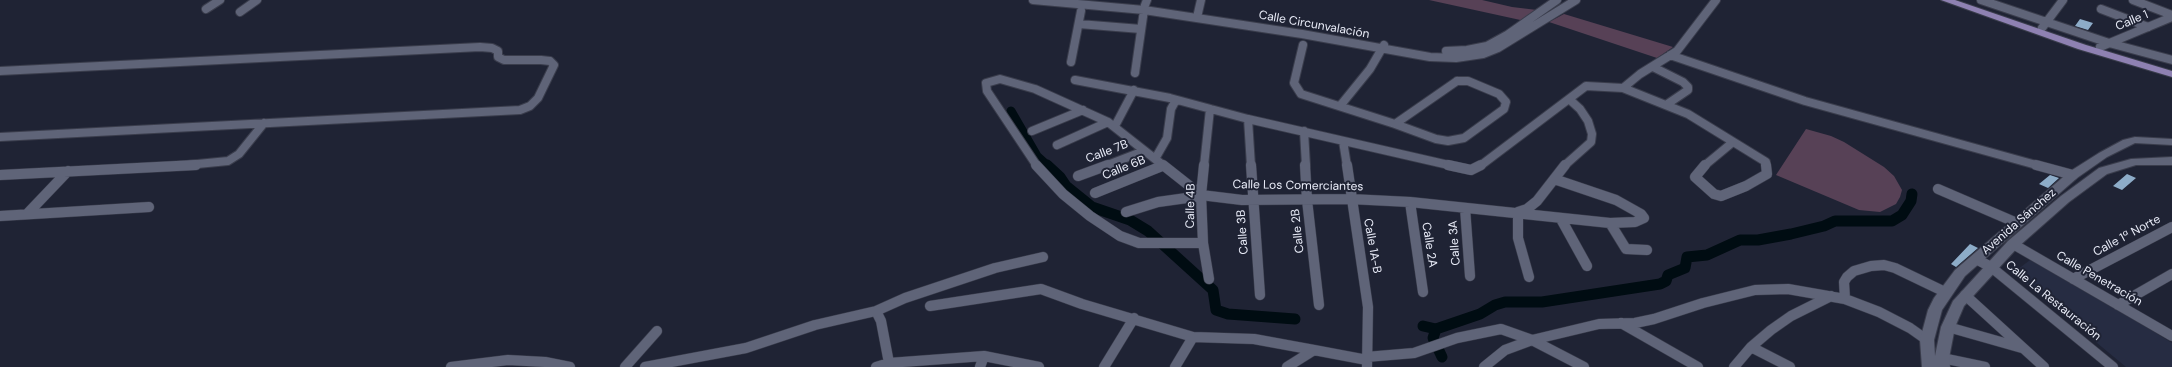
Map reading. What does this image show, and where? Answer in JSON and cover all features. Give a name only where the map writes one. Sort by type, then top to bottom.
[{"type":"main road","points":[[1946,0],[2082,48],[2172,74]]},
{"type":"main road","points":[[1964,0],[1982,2],[2044,25],[2172,66]]},
{"type":"street","points":[[206,9],[220,0]]},
{"type":"street","points":[[240,12],[257,0]]},
{"type":"street","name":"Calle Circunvalación","points":[[1033,0],[1082,5],[1145,5],[1302,34],[1429,51],[1467,50],[1487,46],[1507,36],[1556,0]]},
{"type":"street","name":"Calle Circunvalación","points":[[1101,0],[1198,13],[1383,46],[1430,57],[1456,58],[1483,54],[1521,35],[1576,0]]},
{"type":"street","points":[[1198,13],[1201,0]]},
{"type":"street","points":[[1623,88],[1677,51],[1690,36],[1716,0]]},
{"type":"street","points":[[2044,25],[2063,0]]},
{"type":"street","points":[[2133,0],[2172,16]]},
{"type":"street","points":[[1071,62],[1082,5]]},
{"type":"street","points":[[1135,73],[1145,5]]},
{"type":"street","points":[[2101,10],[2148,27]]},
{"type":"street","name":"Calle 1","points":[[2105,45],[2172,16]]},
{"type":"street","points":[[1079,24],[1141,29]]},
{"type":"street","points":[[1303,45],[1294,83],[1296,90],[1306,97],[1340,106],[1436,139],[1459,140],[1475,132],[1504,109],[1506,102],[1499,94],[1468,81],[1457,81],[1395,124]]},
{"type":"street","points":[[2105,45],[2172,60]]},
{"type":"street","points":[[1340,106],[1370,69],[1383,46]]},
{"type":"street","points":[[0,137],[520,110],[530,106],[538,98],[554,65],[550,61],[541,60],[504,60],[498,57],[498,51],[492,48],[480,47],[1,67]]},
{"type":"street","points":[[1670,55],[1805,101],[2074,176]]},
{"type":"street","points":[[1653,67],[1683,82],[1688,87],[1688,90],[1666,105]]},
{"type":"street","points":[[1201,195],[1162,166],[1112,124],[1035,89],[1010,81],[992,80],[986,83],[987,91],[1025,152],[1063,194],[1090,216],[1120,236],[1139,243],[1203,243]]},
{"type":"street","points":[[1075,80],[1134,90],[1248,119],[1408,154],[1467,169],[1474,169],[1586,86],[1623,88],[1703,122],[1766,162],[1767,174],[1733,192],[1721,196],[1714,194],[1696,177],[1709,160],[1733,142]]},
{"type":"street","points":[[1057,145],[1112,124],[1134,90]]},
{"type":"street","points":[[1529,277],[1518,238],[1518,212],[1527,209],[1538,200],[1566,163],[1592,140],[1586,117],[1569,99]]},
{"type":"street","name":"Calle 6B","points":[[1154,159],[1166,138],[1171,109],[1176,100]]},
{"type":"street","name":"Calle 4B","points":[[1209,279],[1203,243],[1201,195],[1210,109]]},
{"type":"street","points":[[1032,131],[1083,110]]},
{"type":"street","name":"Calle 3B","points":[[1248,119],[1260,295]]},
{"type":"street","points":[[0,175],[211,164],[228,161],[239,154],[264,123]]},
{"type":"street","name":"Calle 2B","points":[[1304,131],[1307,200],[1319,305]]},
{"type":"street","name":"Avenida Sánchez","points":[[1929,367],[1927,340],[1935,310],[1945,292],[1960,273],[2017,223],[2074,176],[2103,155],[2126,142],[2144,139],[2172,142]]},
{"type":"street","name":"Calle 1A-B","points":[[1343,141],[1350,199],[1368,307],[1367,361]]},
{"type":"street","name":"Calle 7B","points":[[1078,176],[1144,151]]},
{"type":"street","name":"Avenida Sánchez","points":[[1943,362],[1948,327],[1958,304],[1991,266],[2013,244],[2065,199],[2103,172],[2119,164],[2135,161],[2172,161]]},
{"type":"street","name":"Calle 6B","points":[[1095,193],[1162,166]]},
{"type":"street","points":[[27,214],[68,171]]},
{"type":"street","name":"Calle Los Comerciantes","points":[[1126,212],[1158,202],[1201,195],[1253,200],[1350,199],[1410,202],[1518,212],[1561,219],[1610,223],[1635,222],[1644,218],[1641,214],[1616,200],[1554,179]]},
{"type":"street","points":[[1938,189],[2017,223]]},
{"type":"street","name":"Calle 2A","points":[[1410,202],[1423,292]]},
{"type":"street","points":[[0,216],[149,207]]},
{"type":"street","name":"Calle 3A","points":[[1465,208],[1470,276]]},
{"type":"street","points":[[1561,219],[1587,266]]},
{"type":"street","points":[[1610,223],[1626,249],[1648,250]]},
{"type":"street","name":"Calle 1ª Norte","points":[[2073,279],[2172,227]]},
{"type":"street","name":"Calle Penetración","points":[[2013,244],[2118,305],[2170,333]]},
{"type":"street","points":[[645,367],[746,348],[815,325],[830,324],[876,311],[925,291],[995,268],[1043,257]]},
{"type":"street","name":"Calle La Restauración","points":[[1976,259],[1991,266],[2113,367]]},
{"type":"street","points":[[1845,299],[1844,282],[1847,277],[1854,271],[1871,266],[1895,268],[1945,292]]},
{"type":"street","points":[[2118,305],[2172,274]]},
{"type":"street","points":[[930,306],[1042,289],[1082,304],[1134,318],[1193,337],[1254,339],[1367,361],[1414,353],[1457,338],[1497,329],[1505,330],[1532,340],[1584,367]]},
{"type":"street","points":[[1484,367],[1505,350],[1532,340],[1599,324],[1635,323],[1654,319],[1703,303],[1755,290],[1788,289],[1845,299],[1878,312],[1910,328],[1927,340]]},
{"type":"street","points":[[1965,295],[2044,367]]},
{"type":"street","points":[[1734,367],[1751,347],[1791,316],[1830,296]]},
{"type":"street","points":[[876,311],[881,321],[889,363]]},
{"type":"street","points":[[1104,367],[1134,318]]},
{"type":"street","points":[[1621,323],[1698,367]]},
{"type":"street","points":[[1948,327],[2025,349]]},
{"type":"street","points":[[625,367],[657,331]]},
{"type":"street","points":[[1175,367],[1185,354],[1193,337]]},
{"type":"street","points":[[1751,347],[1790,367]]},
{"type":"street","points":[[1288,367],[1314,350]]},
{"type":"street","points":[[980,367],[984,356]]},
{"type":"street","points":[[876,367],[889,363],[984,356],[1039,367]]},
{"type":"street","points":[[451,367],[508,360],[545,362],[570,367]]},
{"type":"street","points":[[1943,362],[1985,367]]},
{"type":"shaded area","points":[[1429,0],[1482,0],[1512,7],[1537,10],[1525,21]]},
{"type":"shaded area","points":[[1564,14],[1673,47],[1657,58],[1549,22]]},
{"type":"shaded area","points":[[1806,129],[1831,136],[1844,142],[1884,167],[1894,176],[1902,190],[1896,204],[1880,212],[1859,210],[1776,175]]},
{"type":"shaded area","points":[[2034,257],[2172,343],[2172,367],[2126,367],[2013,273]]},
{"type":"building","points":[[2080,19],[2093,23],[2088,30],[2075,26]]},
{"type":"building","points":[[2127,174],[2136,178],[2122,190],[2113,186]]},
{"type":"building","points":[[2050,175],[2059,178],[2048,188],[2039,184]]},
{"type":"building","points":[[1970,244],[1978,248],[1956,267],[1951,264]]},
{"type":"waterway","points":[[1011,111],[1037,156],[1048,166]]},
{"type":"waterway","points":[[1047,165],[1060,177],[1066,186],[1092,207],[1130,220],[1148,231],[1213,290],[1216,310],[1228,314],[1295,319]]},
{"type":"waterway","points":[[1436,329],[1480,314],[1495,305],[1505,302],[1542,302],[1660,284],[1666,281],[1668,275],[1685,268],[1687,257],[1707,255],[1740,240],[1758,240],[1791,234],[1824,226],[1835,221],[1892,221],[1902,215],[1911,201],[1912,194]]},
{"type":"waterway","points":[[1423,326],[1436,329]]},
{"type":"waterway","points":[[1436,329],[1433,338],[1442,357]]}]
